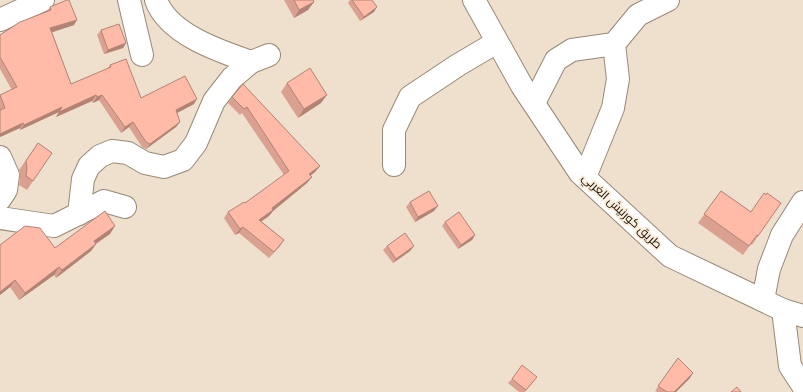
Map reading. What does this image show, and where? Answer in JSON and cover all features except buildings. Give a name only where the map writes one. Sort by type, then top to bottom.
[{"type":"street","points":[[0,20],[44,0]]},
{"type":"street","points":[[129,0],[142,55]]},
{"type":"street","points":[[79,214],[83,179],[89,166],[100,156],[112,151],[128,153],[145,163],[164,168],[183,160],[196,143],[214,101],[232,78],[260,58],[226,54],[199,42],[168,20],[156,0]]},
{"type":"street","name":"طريق كورنيش الغربي","points":[[474,0],[522,86],[580,173],[670,256],[793,313]]},
{"type":"street","points":[[534,104],[556,60],[572,50],[614,44],[638,15],[668,0]]},
{"type":"street","points":[[394,165],[394,130],[410,98],[458,65],[497,42]]},
{"type":"street","points":[[585,177],[613,108],[618,80],[614,44]]},
{"type":"street","points":[[0,156],[8,175],[6,190],[0,198]]},
{"type":"street","points":[[0,218],[54,226],[104,200],[125,207]]},
{"type":"street","points":[[763,300],[769,269],[782,235],[803,202]]},
{"type":"street","points":[[793,313],[790,366],[803,386]]}]
